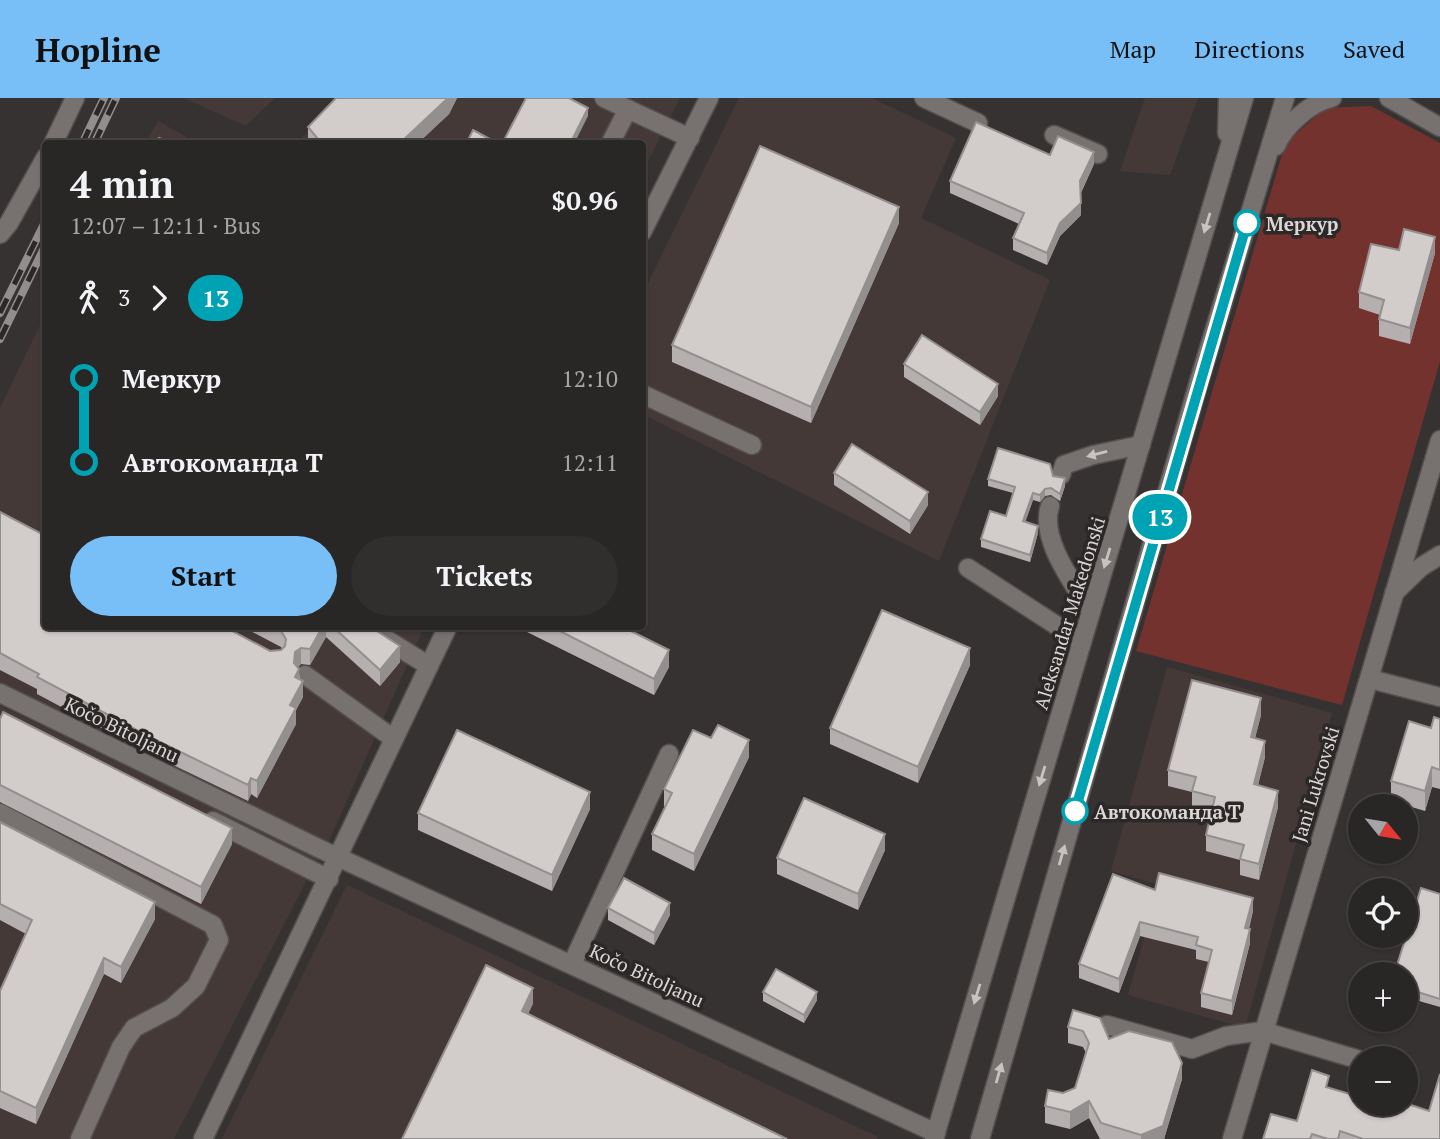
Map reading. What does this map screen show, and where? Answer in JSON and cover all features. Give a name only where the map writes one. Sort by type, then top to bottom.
[{"type":"street","points":[[54,140],[75,98]]},
{"type":"street","points":[[604,98],[690,138]]},
{"type":"street","points":[[646,224],[709,98]]},
{"type":"street","points":[[924,98],[978,123]]},
{"type":"street","points":[[1227,157],[1228,98]]},
{"type":"street","name":"Aleksandar Makedonski","points":[[935,1136],[1244,98]]},
{"type":"street","points":[[980,1139],[1200,378],[1285,98]]},
{"type":"street","points":[[1257,191],[1281,134],[1322,100],[1332,98]]},
{"type":"street","points":[[1389,98],[1440,127]]},
{"type":"street","points":[[612,140],[628,109]]},
{"type":"street","points":[[1054,135],[1098,154]]},
{"type":"street","points":[[0,234],[42,164]]},
{"type":"street","points":[[646,396],[752,445]]},
{"type":"street","name":"Jani Lukrovski","points":[[1232,1139],[1440,440]]},
{"type":"street","points":[[1061,475],[1064,465],[1093,454],[1141,445]]},
{"type":"street","points":[[1050,506],[1047,517],[1058,559],[1091,612]]},
{"type":"street","points":[[1394,593],[1421,567],[1440,555]]},
{"type":"street","points":[[968,568],[1083,642]]},
{"type":"street","points":[[203,1139],[446,630]]},
{"type":"street","points":[[377,635],[429,666]]},
{"type":"street","points":[[305,675],[394,739]]},
{"type":"street","points":[[1370,679],[1440,696]]},
{"type":"street","name":"Kočo Bitoljanu","points":[[0,693],[339,857],[935,1136]]},
{"type":"street","points":[[572,964],[668,754]]},
{"type":"street","points":[[193,811],[328,879]]},
{"type":"street","points":[[0,813],[214,925],[219,940],[196,986],[172,1008],[134,1028],[127,1038],[80,1139]]},
{"type":"street","points":[[1107,1025],[1192,1049],[1226,1036],[1263,1031],[1348,1056]]},
{"type":"shaded area","points":[[184,98],[275,98],[246,126]]},
{"type":"shaded area","points":[[340,98],[680,98],[646,165],[646,140],[300,140]]},
{"type":"shaded area","points":[[739,98],[872,98],[956,138],[921,218],[1050,280],[939,561],[646,416],[646,287]]},
{"type":"shaded area","points":[[1145,98],[1198,98],[1170,175],[1120,171]]},
{"type":"shaded area","points":[[1371,106],[1440,143],[1440,361],[1342,705],[1136,651],[1285,144],[1325,108]]},
{"type":"shaded area","points":[[158,121],[192,140],[147,140]]},
{"type":"shaded area","points":[[42,321],[42,630],[423,630],[328,843],[0,683],[0,408]]},
{"type":"shaded area","points":[[1167,667],[1332,713],[1245,1028],[1128,995],[1159,885],[1111,871]]},
{"type":"shaded area","points":[[0,706],[318,858],[174,1139],[0,1139]]},
{"type":"shaded area","points":[[347,885],[878,1137],[222,1139]]},
{"type":"building","points":[[336,98],[448,98],[403,140],[319,140],[308,127]]},
{"type":"building","points":[[526,98],[569,98],[588,108],[572,140],[504,140]]},
{"type":"building","points":[[976,122],[1050,155],[1058,136],[1094,152],[1080,181],[1081,203],[1060,223],[1047,253],[1013,238],[1024,213],[950,181]]},
{"type":"building","points":[[473,130],[492,140],[468,140]]},
{"type":"building","points":[[760,146],[899,207],[811,407],[672,345]]},
{"type":"building","points":[[1404,229],[1435,237],[1410,328],[1379,319],[1384,300],[1359,292],[1371,244],[1399,250]]},
{"type":"building","points":[[922,335],[998,384],[980,412],[904,364]]},
{"type":"building","points":[[852,444],[928,492],[910,521],[834,473]]},
{"type":"building","points":[[998,448],[1050,464],[1053,476],[1065,478],[1060,494],[1051,488],[1045,489],[1040,495],[1033,493],[1023,521],[1038,526],[1030,555],[981,539],[990,511],[1006,516],[1015,487],[988,479]]},
{"type":"building","points":[[0,512],[42,534],[42,630],[231,630],[270,651],[281,650],[285,646],[286,639],[279,630],[321,630],[310,649],[301,648],[295,652],[294,663],[299,669],[295,677],[303,681],[290,705],[296,708],[257,781],[251,778],[248,785],[37,677],[39,674],[0,653]]},
{"type":"building","points":[[882,610],[970,648],[918,767],[830,728]]},
{"type":"building","points":[[336,630],[375,630],[400,646],[380,670]]},
{"type":"building","points":[[558,630],[629,630],[669,650],[654,679]]},
{"type":"building","points":[[1192,680],[1261,698],[1251,737],[1265,741],[1254,784],[1278,791],[1259,864],[1240,859],[1244,845],[1206,835],[1215,797],[1192,791],[1196,777],[1168,770]]},
{"type":"building","points":[[3,712],[232,828],[201,887],[0,785],[0,719]]},
{"type":"building","points":[[1434,717],[1440,719],[1440,770],[1432,767],[1425,791],[1391,781],[1409,721],[1431,728]]},
{"type":"building","points":[[718,725],[749,740],[694,854],[652,834],[672,793],[664,789],[693,730],[711,738]]},
{"type":"building","points":[[457,730],[590,792],[552,875],[418,813]]},
{"type":"building","points":[[804,798],[885,834],[858,894],[777,858]]},
{"type":"building","points":[[0,822],[155,902],[121,967],[104,958],[36,1108],[0,1091],[0,991],[32,920],[0,904]]},
{"type":"building","points":[[1159,873],[1253,898],[1245,928],[1250,929],[1232,1001],[1201,993],[1212,950],[1196,945],[1198,937],[1140,922],[1119,979],[1079,964],[1113,874],[1155,890]]},
{"type":"building","points":[[624,878],[670,903],[654,933],[608,908]]},
{"type":"building","points":[[1421,888],[1440,894],[1440,999],[1418,992],[1418,962],[1398,962],[1402,948],[1418,948],[1418,898]]},
{"type":"building","points":[[486,965],[533,988],[522,1011],[787,1139],[402,1139]]},
{"type":"building","points":[[776,969],[817,992],[804,1015],[763,992]]},
{"type":"building","points":[[1073,1010],[1100,1018],[1109,1039],[1129,1031],[1172,1042],[1182,1063],[1163,1126],[1141,1135],[1101,1123],[1089,1101],[1070,1112],[1045,1106],[1048,1090],[1063,1093],[1075,1088],[1089,1043],[1083,1031],[1068,1027]]},
{"type":"building","points":[[1312,1070],[1329,1076],[1326,1087],[1348,1093],[1348,1116],[1418,1116],[1418,1107],[1429,1111],[1440,1074],[1440,1139],[1363,1139],[1340,1131],[1338,1139],[1312,1134],[1310,1139],[1263,1139],[1271,1114],[1297,1121]]},
{"type":"railway","points":[[84,140],[104,98]]},
{"type":"railway","points":[[96,140],[116,98]]},
{"type":"railway","points":[[0,313],[42,228]]},
{"type":"railway","points":[[0,339],[42,252]]},
{"type":"bus line","name":"13","points":[[1075,811],[1247,223]]},
{"type":"place","name":"Меркур","points":[[1247,223]]},
{"type":"place","name":"Автокоманда Т","points":[[1075,811]]}]
